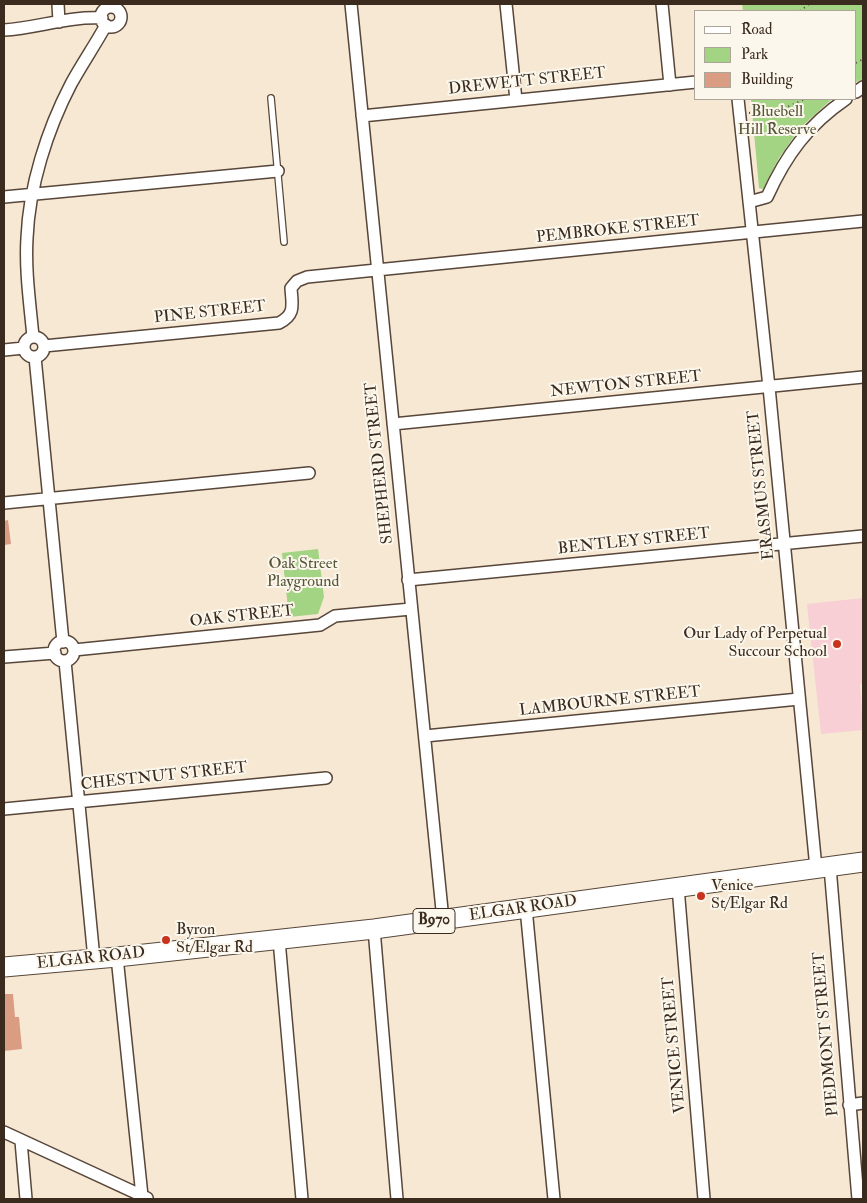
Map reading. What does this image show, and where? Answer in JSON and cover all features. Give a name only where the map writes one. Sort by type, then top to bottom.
[{"type":"main road","name":"ELGAR ROAD","points":[[4,967],[117,957],[374,929],[863,862]]},
{"type":"street","points":[[58,4],[59,22]]},
{"type":"street","name":"SHEPHERD STREET","points":[[351,4],[443,920]]},
{"type":"street","points":[[506,4],[516,100]]},
{"type":"street","points":[[662,4],[670,84]]},
{"type":"street","points":[[4,30],[83,17],[116,25],[120,21],[123,7]]},
{"type":"street","points":[[33,337],[28,285],[27,237],[37,172],[53,125],[71,84],[104,22]]},
{"type":"street","name":"DREWETT STREET","points":[[362,116],[694,82]]},
{"type":"street","name":"ERASMUS STREET","points":[[738,100],[799,699],[823,867]]},
{"type":"street","points":[[748,202],[767,197],[779,170],[802,137],[827,112],[845,100]]},
{"type":"street","points":[[4,197],[278,171]]},
{"type":"street","name":"PEMBROKE STREET","points":[[377,271],[863,221]]},
{"type":"street","name":"PINE STREET","points":[[44,346],[279,323],[288,318],[292,309],[291,288],[297,281],[307,277],[377,271]]},
{"type":"street","points":[[33,337],[39,339],[44,346],[41,354],[35,356],[27,354],[24,348],[26,342],[33,337]]},
{"type":"street","points":[[4,350],[24,348]]},
{"type":"street","points":[[35,356],[63,642]]},
{"type":"street","name":"NEWTON STREET","points":[[393,424],[863,377]]},
{"type":"street","points":[[4,503],[310,473]]},
{"type":"street","name":"BENTLEY STREET","points":[[408,580],[863,536]]},
{"type":"street","name":"OAK STREET","points":[[74,650],[320,625],[335,616],[411,609]]},
{"type":"street","points":[[63,642],[69,643],[74,650],[71,658],[65,661],[57,658],[54,653],[56,646],[63,642]]},
{"type":"street","points":[[4,657],[54,653]]},
{"type":"street","points":[[65,661],[94,959]]},
{"type":"street","name":"LAMBOURNE STREET","points":[[425,736],[799,699]]},
{"type":"street","name":"CHESTNUT STREET","points":[[4,809],[326,778]]},
{"type":"street","name":"PIEDMONT STREET","points":[[823,867],[858,1199]]},
{"type":"street","name":"VENICE STREET","points":[[678,887],[704,1199]]},
{"type":"street","points":[[526,908],[554,1199]]},
{"type":"street","points":[[374,929],[397,1199]]},
{"type":"street","points":[[279,940],[302,1199]]},
{"type":"street","points":[[117,957],[145,1198]]},
{"type":"street","points":[[849,1105],[863,1103]]},
{"type":"street","points":[[4,1132],[145,1198]]},
{"type":"street","points":[[21,1141],[26,1199]]},
{"type":"lane","points":[[271,98],[284,242]]},
{"type":"path","points":[[846,4],[860,4]]},
{"type":"path","points":[[739,114],[784,108],[803,100]]},
{"type":"shaded area","name":"Our Lady of Perpetual Succour School","points":[[863,598],[863,683],[860,684],[863,730],[821,734],[807,604]]},
{"type":"green space","name":"Bluebell Hill Reserve","points":[[742,4],[863,4],[863,79],[857,82],[857,10],[743,10]]},
{"type":"green space","name":"Bluebell Hill Reserve","points":[[751,100],[831,100],[800,128],[779,158],[763,189],[759,188]]},
{"type":"green space","name":"Oak Street Playground","points":[[318,549],[324,597],[318,614],[289,617],[282,553]]},
{"type":"building","points":[[8,520],[11,544],[4,545],[4,521]]},
{"type":"building","points":[[4,994],[13,994],[15,1017],[19,1017],[22,1049],[4,1051]]},
{"type":"place","name":"Our Lady of Perpetual Succour School","points":[[837,644]]},
{"type":"place","name":"Venice St/Elgar Rd","points":[[701,896]]},
{"type":"place","name":"Byron St/Elgar Rd","points":[[166,940]]}]
